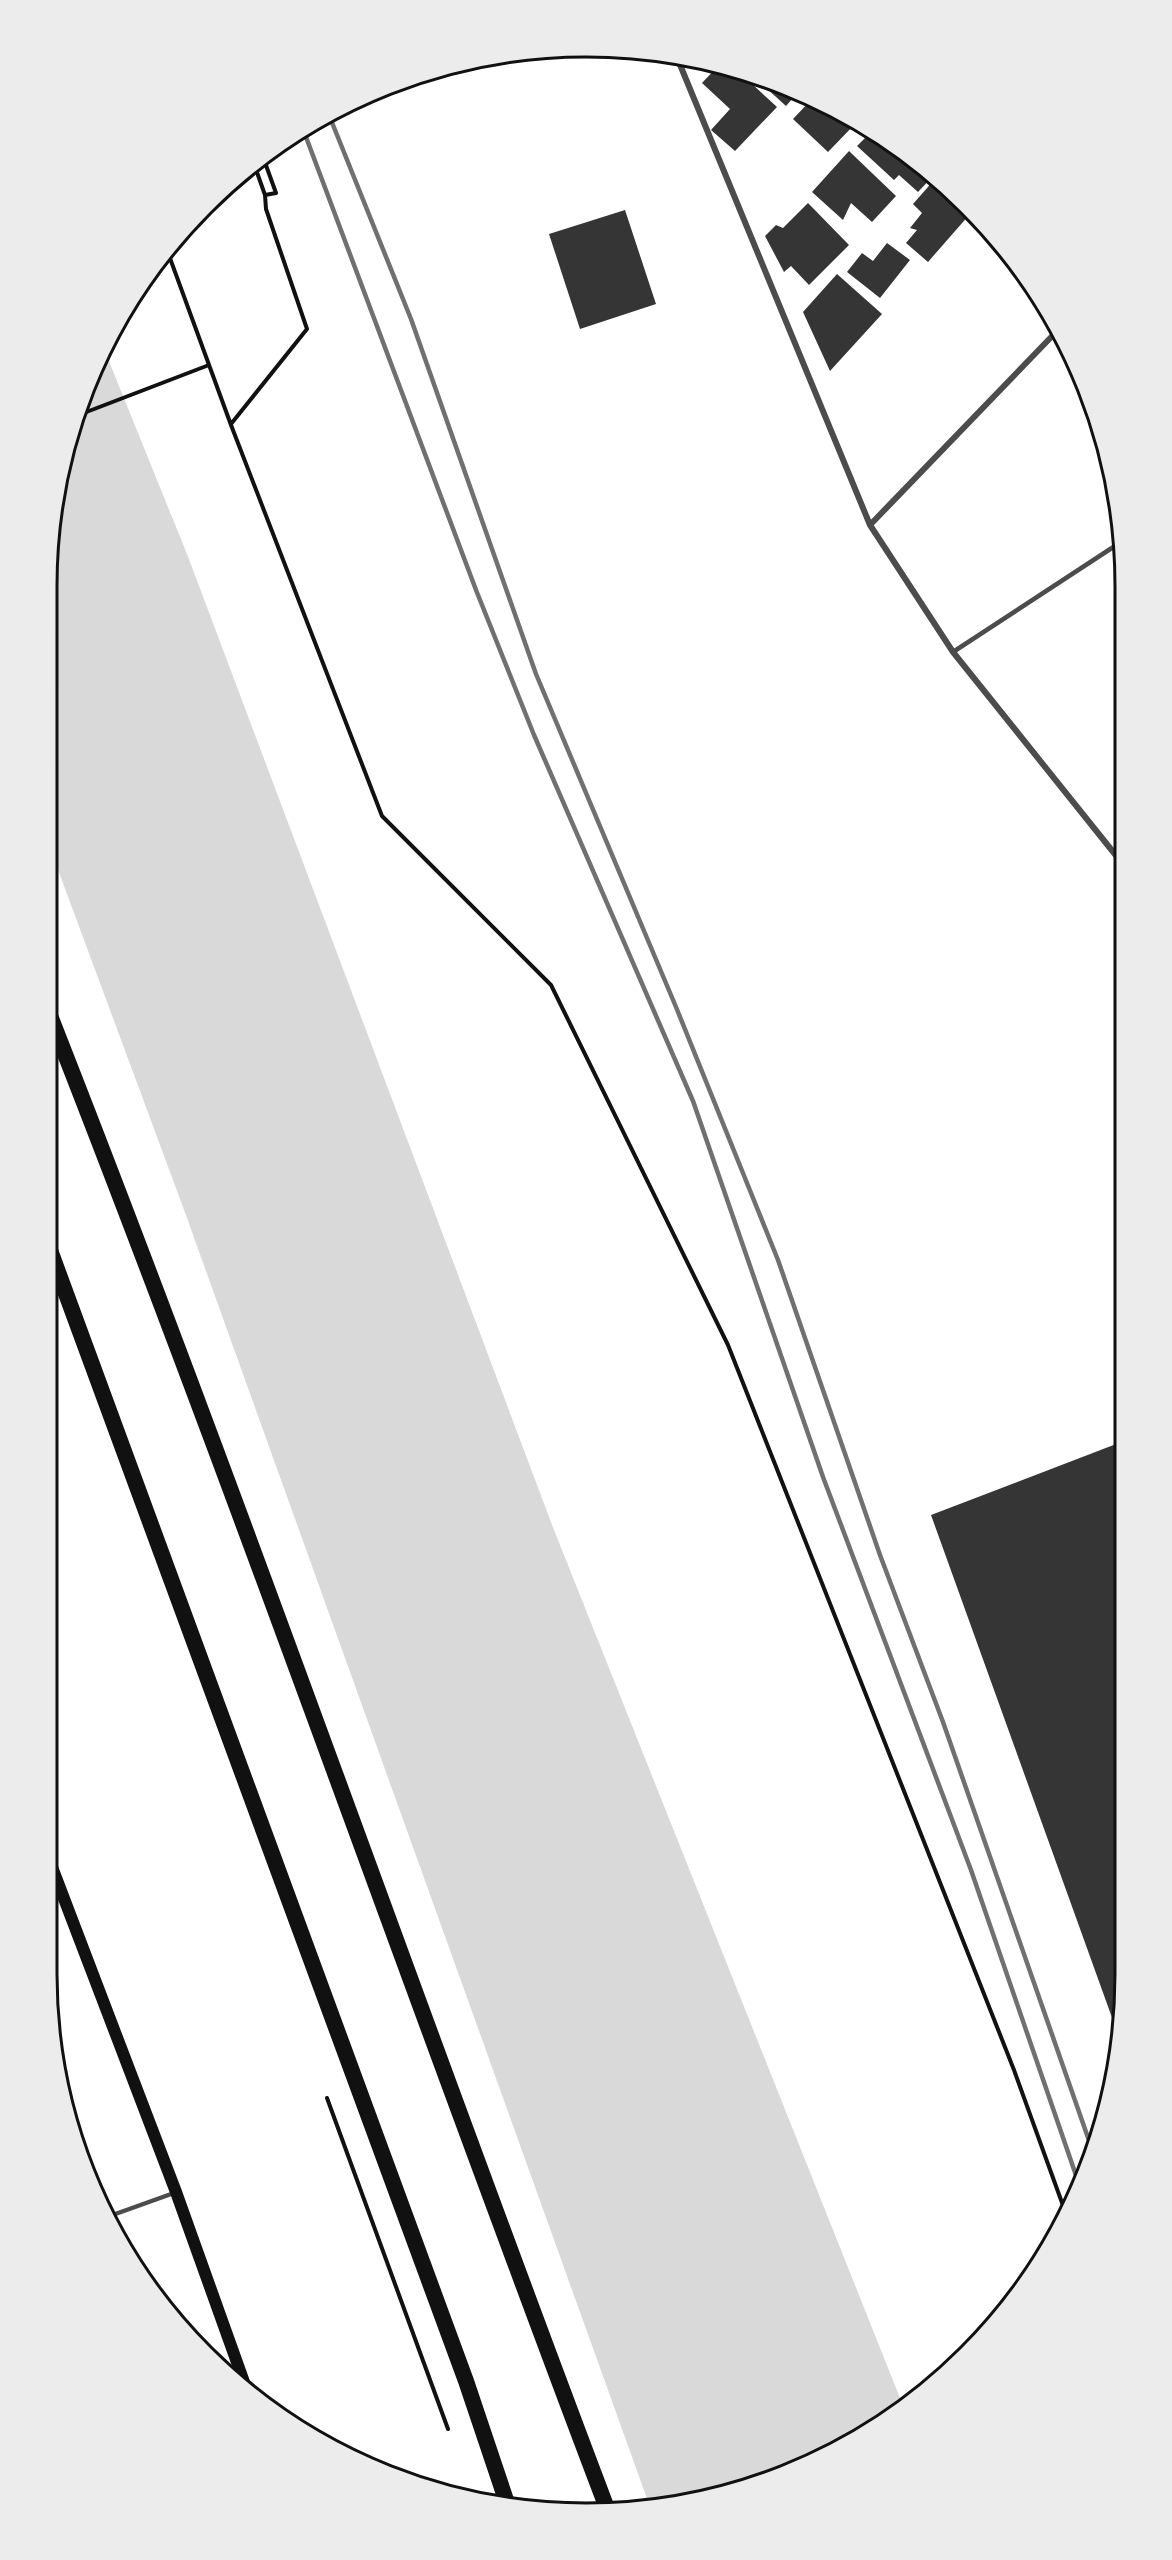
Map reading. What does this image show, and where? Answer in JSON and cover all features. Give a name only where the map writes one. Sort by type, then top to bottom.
[{"type":"highway","points":[[57,1036],[135,1233],[605,2502]]},
{"type":"highway","points":[[57,1272],[462,2370],[505,2496]]},
{"type":"main road","points":[[57,1881],[177,2192],[242,2376]]},
{"type":"street","points":[[681,66],[870,525],[953,652],[1115,854]]},
{"type":"street","points":[[870,525],[1052,336]]},
{"type":"lane","points":[[953,652],[1114,547]]},
{"type":"lane","points":[[57,1892],[61,1891]]},
{"type":"lane","points":[[115,2214],[177,2192]]},
{"type":"path","points":[[257,172],[265,196],[276,193],[266,165]]},
{"type":"path","points":[[231,425],[308,329],[266,208],[265,195],[257,172]]},
{"type":"path","points":[[170,259],[231,425],[382,816],[551,985],[728,1345],[1014,2070],[1062,2203]]},
{"type":"path","points":[[87,412],[209,365]]},
{"type":"shaded area","points":[[108,360],[187,554],[554,1530],[901,2399],[880,2414],[820,2448],[788,2463],[723,2485],[647,2499],[183,1207],[57,867],[58,551],[67,483],[75,449],[85,416]]},
{"type":"building","points":[[712,72],[752,84],[777,107],[735,151],[711,130],[730,109],[702,83]]},
{"type":"building","points":[[768,89],[792,99],[786,106]]},
{"type":"building","points":[[806,105],[851,128],[828,152],[793,119]]},
{"type":"building","points":[[866,137],[927,182],[918,192],[899,175],[894,180],[857,146]]},
{"type":"building","points":[[849,151],[896,196],[872,222],[851,203],[843,220],[812,192]]},
{"type":"building","points":[[930,184],[966,218],[928,262],[906,243],[917,230],[910,228],[922,213],[913,204]]},
{"type":"building","points":[[808,203],[849,245],[809,285],[791,266],[784,272],[765,236],[776,225],[783,228]]},
{"type":"building","points":[[625,210],[656,304],[580,329],[549,234]]},
{"type":"building","points":[[887,243],[910,260],[880,298],[847,272],[862,253],[873,261]]},
{"type":"building","points":[[837,274],[882,314],[830,371],[803,312]]},
{"type":"building","points":[[1115,1444],[1115,1974],[1113,2020],[931,1515]]},
{"type":"railway","points":[[332,123],[411,319],[536,674],[676,1007],[778,1260],[880,1555],[943,1722],[1088,2139]]},
{"type":"railway","points":[[306,137],[476,590],[534,735],[693,1101],[823,1477],[971,1870],[1076,2174]]}]
